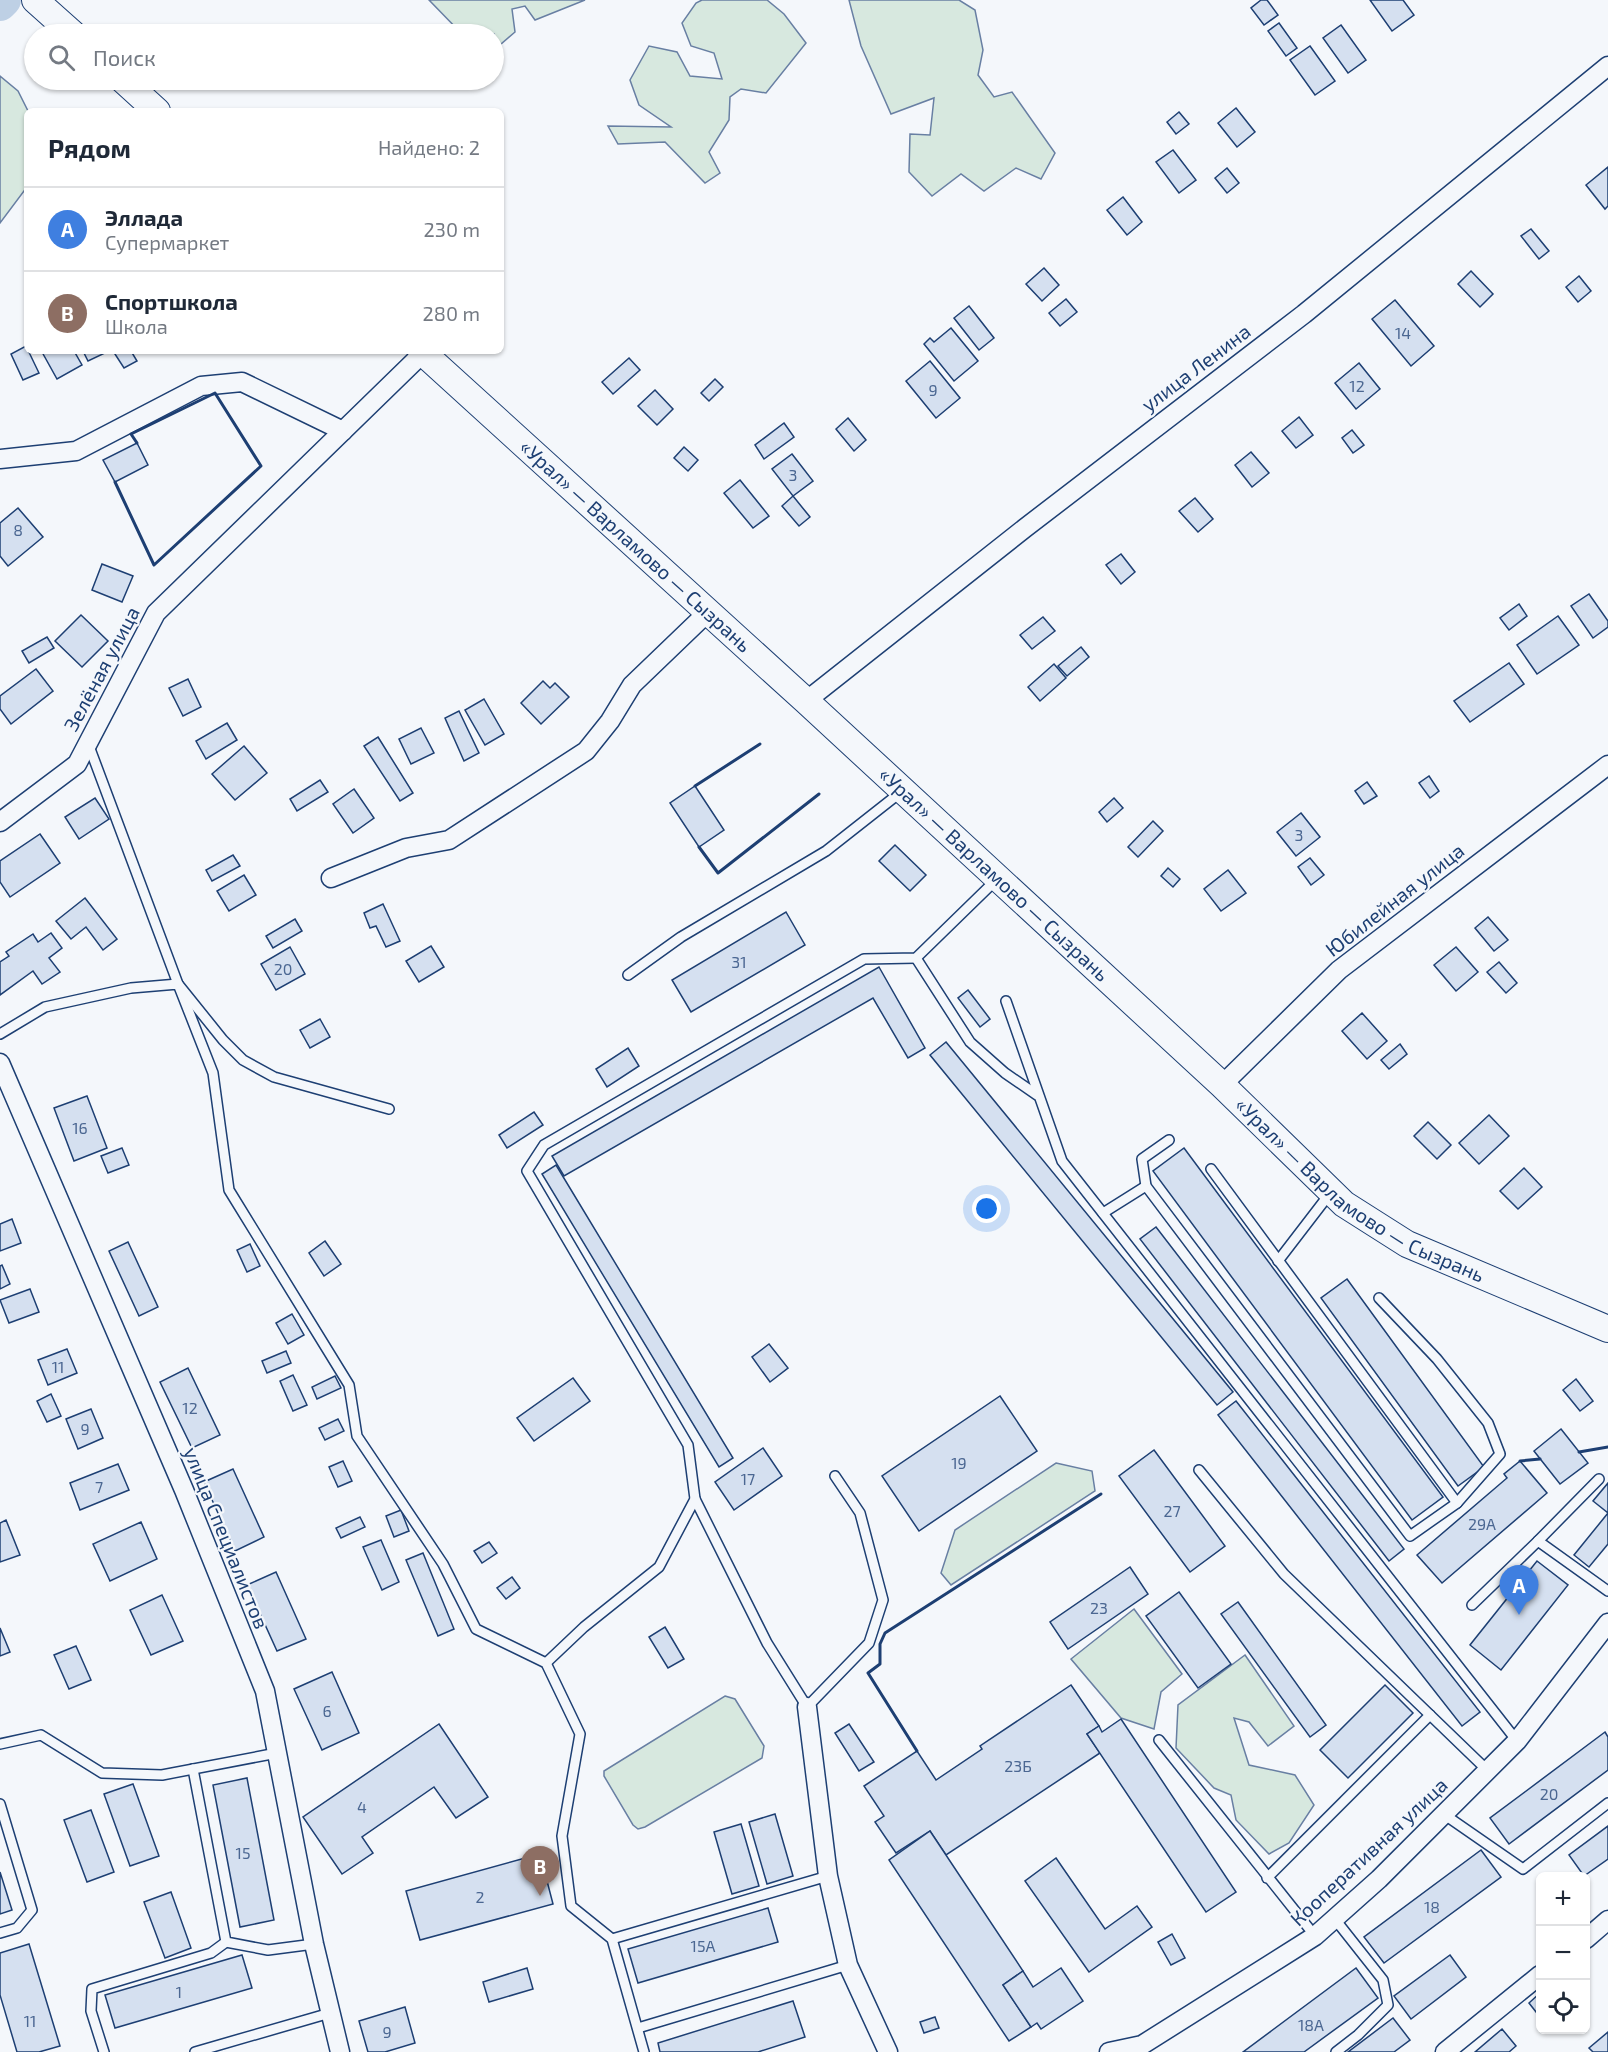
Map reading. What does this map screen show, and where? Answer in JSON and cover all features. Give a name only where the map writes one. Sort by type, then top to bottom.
[{"type":"main road","points":[[35,0],[62,24]]},
{"type":"main road","points":[[134,90],[154,108]]},
{"type":"main road","name":"«Урал» — Варламово — Сызрань","points":[[424,354],[903,790],[1222,1085],[1344,1204],[1407,1244],[1608,1329]]},
{"type":"street","name":"улица Ленина","points":[[806,701],[1024,528],[1304,314],[1608,66]]},
{"type":"street","name":"Зелёная улица","points":[[0,822],[77,765],[156,613],[420,354]]},
{"type":"street","points":[[0,459],[76,451],[201,387],[243,382],[343,431]]},
{"type":"street","points":[[331,878],[406,848],[449,840],[586,751],[610,722],[632,685],[708,612]]},
{"type":"street","name":"Юбилейная улица","points":[[1222,1085],[1339,970],[1608,765]]},
{"type":"street","name":"улица Специалистов","points":[[0,1063],[184,1490],[265,1691],[314,1944],[340,2052]]},
{"type":"street","name":"Кооперативная улица","points":[[1112,2052],[1142,2045],[1315,1936],[1445,1815],[1517,1741],[1608,1623]]},
{"type":"street","points":[[807,1707],[828,1876],[848,1965],[888,2052]]},
{"type":"street","points":[[1590,1936],[1608,1920]]},
{"type":"street","points":[[1445,2052],[1536,1978]]},
{"type":"lane","points":[[88,744],[121,838],[213,1073],[229,1190],[349,1385],[357,1436],[443,1564],[476,1629],[546,1663],[580,1734],[562,1836],[571,1906],[612,1939],[644,2052]]},
{"type":"lane","points":[[628,975],[681,937],[826,851],[903,790]]},
{"type":"lane","points":[[835,1476],[860,1513],[883,1600],[869,1643],[807,1707],[767,1643],[695,1499],[688,1444],[527,1171],[544,1145],[864,959],[916,958],[998,878]]},
{"type":"lane","points":[[916,958],[970,1042],[1005,1073],[1037,1095]]},
{"type":"lane","points":[[0,1034],[45,1007],[131,988],[178,984]]},
{"type":"lane","points":[[178,984],[243,1060],[274,1077],[389,1109]]},
{"type":"lane","points":[[1006,1001],[1062,1161],[1517,1741]]},
{"type":"lane","points":[[1168,1140],[1142,1158],[1146,1186],[1410,1536],[1457,1503],[1500,1454],[1488,1423],[1437,1359],[1380,1298]]},
{"type":"lane","points":[[1211,1169],[1457,1503]]},
{"type":"lane","points":[[1103,1214],[1146,1186]]},
{"type":"lane","points":[[1278,1261],[1331,1192]]},
{"type":"lane","points":[[1199,1470],[1284,1574],[1487,1770]]},
{"type":"lane","points":[[1472,1605],[1599,1479]]},
{"type":"lane","points":[[546,1663],[584,1627],[659,1567],[695,1499]]},
{"type":"lane","points":[[1538,1540],[1608,1590]]},
{"type":"lane","points":[[1267,1878],[1430,1715]]},
{"type":"lane","points":[[0,1744],[41,1735],[102,1773],[162,1775],[277,1753]]},
{"type":"lane","points":[[1159,1740],[1315,1936]]},
{"type":"lane","points":[[194,1769],[226,1942]]},
{"type":"lane","points":[[1445,1815],[1522,1869],[1608,1803]]},
{"type":"lane","points":[[0,1804],[32,1910],[17,1928],[0,1933]]},
{"type":"lane","points":[[612,1939],[828,1876]]},
{"type":"lane","points":[[1334,1918],[1383,1980],[1388,2005],[1358,2035],[1336,2052]]},
{"type":"lane","points":[[104,2052],[91,2012],[92,1989],[211,1953],[226,1942],[268,1950],[314,1944]]},
{"type":"lane","points":[[638,2028],[848,1965]]},
{"type":"lane","points":[[195,2052],[330,2013]]},
{"type":"shaded area","points":[[429,0],[585,0],[535,20],[525,6],[512,9],[515,32],[504,41],[504,24],[452,24]]},
{"type":"shaded area","points":[[702,0],[767,0],[784,14],[806,43],[766,93],[741,89],[730,97],[729,120],[709,152],[720,173],[705,183],[665,142],[618,144],[608,126],[671,127],[639,105],[630,80],[649,46],[677,52],[690,76],[722,79],[714,53],[691,46],[682,23],[696,3]]},
{"type":"shaded area","points":[[849,0],[959,0],[975,10],[983,50],[978,75],[994,97],[1012,92],[1055,153],[1041,179],[1016,168],[984,191],[961,174],[932,196],[909,172],[910,134],[930,135],[934,98],[891,114],[861,46]]},
{"type":"shaded area","points":[[0,76],[18,91],[26,108],[24,108],[24,191],[0,223]]},
{"type":"shaded area","points":[[1056,1463],[1092,1471],[1095,1491],[951,1585],[941,1573],[955,1530]]},
{"type":"shaded area","points":[[1134,1609],[1182,1674],[1161,1692],[1154,1729],[1121,1718],[1071,1659]]},
{"type":"shaded area","points":[[1245,1655],[1294,1726],[1268,1746],[1249,1722],[1234,1718],[1249,1765],[1295,1775],[1314,1805],[1289,1843],[1269,1854],[1236,1820],[1231,1795],[1214,1788],[1176,1748],[1178,1705]]},
{"type":"shaded area","points":[[725,1696],[735,1699],[764,1746],[762,1758],[638,1829],[633,1825],[604,1776],[604,1771]]},
{"type":"building","points":[[1261,0],[1267,0],[1278,15],[1264,25],[1251,8]]},
{"type":"building","points":[[1370,0],[1403,0],[1414,15],[1392,31]]},
{"type":"building","points":[[1279,23],[1297,48],[1286,56],[1268,31]]},
{"type":"building","points":[[1341,25],[1366,60],[1348,73],[1323,38]]},
{"type":"building","points":[[1310,46],[1335,81],[1315,95],[1290,60]]},
{"type":"building","points":[[1236,108],[1255,132],[1237,147],[1218,123]]},
{"type":"building","points":[[1179,112],[1189,124],[1176,134],[1167,122]]},
{"type":"building","points":[[1173,150],[1196,180],[1179,193],[1156,162]]},
{"type":"building","points":[[1608,167],[1608,206],[1605,209],[1586,185]]},
{"type":"building","points":[[1227,168],[1239,183],[1227,193],[1215,178]]},
{"type":"building","points":[[1123,197],[1142,222],[1127,235],[1107,210]]},
{"type":"building","points":[[1531,229],[1549,251],[1539,259],[1521,236]]},
{"type":"building","points":[[1044,268],[1059,285],[1042,301],[1026,284]]},
{"type":"building","points":[[1471,271],[1493,294],[1480,307],[1458,284]]},
{"type":"building","points":[[1579,276],[1591,291],[1578,302],[1566,287]]},
{"type":"building","points":[[1066,299],[1077,312],[1060,326],[1049,313]]},
{"type":"building","points":[[1395,300],[1434,346],[1411,366],[1372,319]]},
{"type":"building","points":[[969,306],[994,338],[979,350],[954,318]]},
{"type":"building","points":[[951,328],[978,361],[954,381],[924,344],[930,338],[934,342]]},
{"type":"building","points":[[24,347],[24,354],[30,354],[39,373],[23,380],[11,354]]},
{"type":"building","points":[[43,354],[76,354],[82,365],[57,379]]},
{"type":"building","points":[[84,354],[103,354],[88,361]]},
{"type":"building","points":[[115,354],[133,354],[137,361],[124,368]]},
{"type":"building","points":[[629,358],[640,370],[613,394],[602,382]]},
{"type":"building","points":[[930,361],[960,398],[936,418],[906,381]]},
{"type":"building","points":[[1359,363],[1380,389],[1356,409],[1335,383]]},
{"type":"building","points":[[715,379],[723,387],[709,401],[701,393]]},
{"type":"building","points":[[655,390],[673,409],[657,425],[638,406]]},
{"type":"building","points":[[1299,417],[1313,435],[1296,448],[1282,431]]},
{"type":"building","points":[[848,418],[866,440],[854,451],[836,429]]},
{"type":"building","points":[[784,423],[794,437],[764,459],[755,445]]},
{"type":"building","points":[[1352,430],[1364,445],[1353,453],[1342,438]]},
{"type":"building","points":[[137,443],[148,465],[115,482],[103,460]]},
{"type":"building","points":[[684,447],[698,460],[688,471],[674,458]]},
{"type":"building","points":[[1251,452],[1269,473],[1252,487],[1235,465]]},
{"type":"building","points":[[792,454],[813,481],[793,496],[772,469]]},
{"type":"building","points":[[740,480],[769,516],[753,528],[724,493]]},
{"type":"building","points":[[793,496],[810,517],[799,526],[782,506]]},
{"type":"building","points":[[1195,498],[1213,519],[1198,532],[1179,511]]},
{"type":"building","points":[[18,508],[43,537],[8,566],[0,556],[0,523]]},
{"type":"building","points":[[1121,554],[1135,572],[1121,584],[1106,565]]},
{"type":"building","points":[[102,564],[133,576],[122,602],[92,590]]},
{"type":"building","points":[[1589,594],[1608,621],[1608,627],[1593,638],[1571,606]]},
{"type":"building","points":[[1519,604],[1527,616],[1509,630],[1500,618]]},
{"type":"building","points":[[81,615],[108,641],[82,667],[55,641]]},
{"type":"building","points":[[1558,616],[1579,645],[1537,674],[1517,645]]},
{"type":"building","points":[[1043,617],[1055,631],[1032,649],[1020,635]]},
{"type":"building","points":[[47,637],[54,648],[29,663],[22,651]]},
{"type":"building","points":[[1081,647],[1089,657],[1067,676],[1058,666]]},
{"type":"building","points":[[1509,663],[1524,684],[1470,722],[1454,701]]},
{"type":"building","points":[[1054,664],[1066,678],[1040,701],[1028,687]]},
{"type":"building","points":[[36,669],[53,691],[11,724],[0,709],[0,696]]},
{"type":"building","points":[[188,679],[201,707],[183,716],[169,688]]},
{"type":"building","points":[[543,681],[550,688],[555,683],[569,697],[541,724],[521,703]]},
{"type":"building","points":[[484,699],[504,734],[485,745],[465,710]]},
{"type":"building","points":[[459,711],[479,753],[464,761],[445,718]]},
{"type":"building","points":[[227,723],[237,740],[206,759],[196,741]]},
{"type":"building","points":[[421,728],[434,753],[411,764],[399,739]]},
{"type":"building","points":[[378,737],[413,793],[400,801],[364,746]]},
{"type":"building","points":[[244,746],[267,773],[235,800],[212,774]]},
{"type":"building","points":[[1429,776],[1439,791],[1430,798],[1419,783]]},
{"type":"building","points":[[320,780],[328,792],[297,811],[290,799]]},
{"type":"building","points":[[1367,782],[1377,796],[1364,804],[1355,791]]},
{"type":"building","points":[[695,786],[724,830],[699,847],[670,803]]},
{"type":"building","points":[[354,789],[374,818],[353,833],[333,804]]},
{"type":"building","points":[[95,798],[109,819],[79,839],[65,817]]},
{"type":"building","points":[[1114,798],[1123,808],[1107,822],[1099,812]]},
{"type":"building","points":[[1301,813],[1320,837],[1296,856],[1277,832]]},
{"type":"building","points":[[1153,821],[1163,831],[1138,857],[1128,847]]},
{"type":"building","points":[[40,834],[60,863],[10,897],[0,882],[0,861]]},
{"type":"building","points":[[895,845],[926,875],[910,891],[879,861]]},
{"type":"building","points":[[233,855],[240,866],[212,881],[206,870]]},
{"type":"building","points":[[1310,858],[1324,875],[1311,885],[1298,867]]},
{"type":"building","points":[[1168,868],[1180,879],[1173,887],[1161,876]]},
{"type":"building","points":[[1228,870],[1246,893],[1221,911],[1204,889]]},
{"type":"building","points":[[244,875],[256,895],[229,911],[217,891]]},
{"type":"building","points":[[85,898],[117,939],[103,950],[86,927],[71,939],[56,921]]},
{"type":"building","points":[[383,904],[400,941],[386,947],[376,926],[370,928],[364,913]]},
{"type":"building","points":[[786,912],[805,945],[691,1012],[672,980]]},
{"type":"building","points":[[1488,917],[1508,940],[1494,951],[1475,928]]},
{"type":"building","points":[[295,919],[302,931],[273,948],[266,936]]},
{"type":"building","points":[[51,933],[62,948],[49,958],[60,972],[42,984],[33,971],[0,995],[0,962],[9,956],[6,952],[33,934],[38,942]]},
{"type":"building","points":[[431,946],[444,967],[419,982],[406,961]]},
{"type":"building","points":[[290,947],[305,974],[276,990],[261,964]]},
{"type":"building","points":[[1456,947],[1478,972],[1456,991],[1434,965]]},
{"type":"building","points":[[1499,962],[1517,983],[1506,993],[1487,972]]},
{"type":"building","points":[[879,967],[925,1048],[908,1058],[873,998],[564,1176],[552,1156]]},
{"type":"building","points":[[968,990],[990,1019],[980,1027],[958,998]]},
{"type":"building","points":[[1362,1013],[1387,1041],[1367,1059],[1342,1031]]},
{"type":"building","points":[[320,1019],[330,1037],[310,1048],[300,1030]]},
{"type":"building","points":[[946,1042],[1233,1392],[1217,1405],[930,1055]]},
{"type":"building","points":[[1400,1044],[1407,1054],[1389,1069],[1381,1060]]},
{"type":"building","points":[[628,1048],[639,1066],[607,1087],[596,1069]]},
{"type":"building","points":[[87,1096],[107,1148],[74,1161],[54,1108]]},
{"type":"building","points":[[534,1112],[543,1125],[507,1148],[499,1135]]},
{"type":"building","points":[[1489,1115],[1509,1136],[1479,1164],[1459,1143]]},
{"type":"building","points":[[1428,1122],[1451,1145],[1437,1159],[1414,1136]]},
{"type":"building","points":[[122,1148],[129,1165],[108,1173],[101,1156]]},
{"type":"building","points":[[1184,1148],[1443,1497],[1412,1520],[1153,1171]]},
{"type":"building","points":[[556,1165],[733,1458],[719,1467],[542,1174]]},
{"type":"building","points":[[1524,1168],[1542,1187],[1518,1209],[1500,1191]]},
{"type":"building","points":[[12,1219],[21,1243],[0,1251],[0,1224]]},
{"type":"building","points":[[1156,1227],[1404,1549],[1389,1561],[1140,1239]]},
{"type":"building","points":[[325,1241],[341,1264],[324,1276],[309,1253]]},
{"type":"building","points":[[128,1242],[158,1307],[139,1316],[109,1251]]},
{"type":"building","points":[[250,1244],[260,1266],[247,1272],[237,1250]]},
{"type":"building","points":[[2,1265],[10,1284],[0,1289],[0,1266]]},
{"type":"building","points":[[1347,1279],[1484,1467],[1458,1486],[1321,1298]]},
{"type":"building","points":[[30,1289],[39,1312],[9,1323],[0,1300]]},
{"type":"building","points":[[292,1314],[304,1335],[288,1344],[276,1323]]},
{"type":"building","points":[[769,1344],[788,1368],[770,1382],[752,1357]]},
{"type":"building","points":[[67,1349],[77,1373],[48,1385],[38,1360]]},
{"type":"building","points":[[286,1351],[291,1363],[267,1373],[262,1361]]},
{"type":"building","points":[[188,1368],[220,1435],[192,1448],[160,1382]]},
{"type":"building","points":[[293,1375],[307,1405],[293,1411],[280,1381]]},
{"type":"building","points":[[335,1376],[341,1388],[317,1399],[312,1387]]},
{"type":"building","points":[[573,1378],[590,1401],[534,1441],[517,1418]]},
{"type":"building","points":[[1576,1379],[1593,1401],[1580,1411],[1563,1390]]},
{"type":"building","points":[[51,1394],[61,1416],[47,1422],[37,1401]]},
{"type":"building","points":[[1000,1396],[1037,1451],[919,1531],[882,1476]]},
{"type":"building","points":[[1236,1401],[1480,1712],[1462,1726],[1218,1415]]},
{"type":"building","points":[[91,1409],[103,1438],[78,1449],[66,1419]]},
{"type":"building","points":[[338,1419],[344,1431],[325,1440],[319,1428]]},
{"type":"building","points":[[1561,1429],[1588,1463],[1560,1484],[1534,1451]]},
{"type":"building","points":[[763,1448],[782,1476],[734,1510],[715,1482]]},
{"type":"building","points":[[1154,1450],[1225,1546],[1190,1572],[1119,1476]]},
{"type":"building","points":[[343,1461],[352,1481],[338,1487],[329,1467]]},
{"type":"building","points":[[1520,1461],[1547,1493],[1442,1583],[1417,1555],[1507,1478],[1504,1474]]},
{"type":"building","points":[[118,1464],[129,1490],[80,1510],[70,1483]]},
{"type":"building","points":[[233,1469],[264,1537],[235,1551],[204,1482]]},
{"type":"building","points":[[1608,1483],[1608,1513],[1593,1501]]},
{"type":"building","points":[[401,1510],[409,1531],[394,1537],[386,1516]]},
{"type":"building","points":[[1608,1513],[1608,1544],[1589,1567],[1574,1555]]},
{"type":"building","points":[[360,1517],[365,1527],[341,1538],[336,1528]]},
{"type":"building","points":[[6,1520],[20,1555],[0,1562],[0,1523]]},
{"type":"building","points":[[141,1522],[157,1559],[110,1581],[93,1544]]},
{"type":"building","points":[[381,1540],[399,1582],[382,1590],[363,1547]]},
{"type":"building","points":[[489,1542],[497,1553],[482,1563],[474,1551]]},
{"type":"building","points":[[423,1553],[454,1629],[438,1636],[406,1560]]},
{"type":"building","points":[[1537,1561],[1568,1585],[1501,1670],[1470,1645]]},
{"type":"building","points":[[1130,1567],[1148,1594],[1068,1649],[1050,1622]]},
{"type":"building","points":[[276,1572],[306,1639],[277,1651],[247,1585]]},
{"type":"building","points":[[512,1577],[520,1588],[506,1599],[497,1588]]},
{"type":"building","points":[[1179,1592],[1231,1664],[1198,1688],[1146,1616]]},
{"type":"building","points":[[162,1595],[183,1641],[151,1655],[130,1610]]},
{"type":"building","points":[[1238,1602],[1326,1725],[1310,1737],[1221,1614]]},
{"type":"building","points":[[665,1627],[684,1659],[668,1668],[649,1637]]},
{"type":"building","points":[[0,1628],[10,1652],[0,1656]]},
{"type":"building","points":[[76,1646],[91,1680],[69,1689],[54,1655]]},
{"type":"building","points":[[332,1672],[359,1733],[322,1750],[294,1689]]},
{"type":"building","points":[[1071,1685],[1099,1726],[1087,1734],[1100,1753],[946,1855],[930,1831],[896,1853],[875,1822],[884,1816],[864,1786],[917,1751],[936,1780],[982,1749],[980,1746]]},
{"type":"building","points":[[1385,1685],[1413,1713],[1348,1778],[1320,1750]]},
{"type":"building","points":[[1121,1719],[1236,1892],[1206,1912],[1087,1734],[1099,1726],[1102,1732]]},
{"type":"building","points":[[439,1724],[488,1797],[456,1818],[434,1787],[362,1837],[373,1853],[342,1874],[303,1817]]},
{"type":"building","points":[[849,1724],[874,1762],[859,1771],[835,1733]]},
{"type":"building","points":[[1605,1732],[1608,1737],[1608,1770],[1509,1844],[1490,1818]]},
{"type":"building","points":[[247,1778],[274,1920],[240,1927],[213,1785]]},
{"type":"building","points":[[133,1784],[159,1856],[130,1866],[104,1794]]},
{"type":"building","points":[[91,1810],[114,1872],[87,1882],[64,1820]]},
{"type":"building","points":[[775,1814],[793,1876],[767,1884],[749,1822]]},
{"type":"building","points":[[741,1824],[759,1886],[732,1894],[714,1832]]},
{"type":"building","points":[[1608,1826],[1608,1859],[1590,1872],[1581,1872],[1569,1855]]},
{"type":"building","points":[[930,1831],[1023,1971],[1003,1985],[1031,2027],[1009,2041],[889,1860]]},
{"type":"building","points":[[1481,1850],[1501,1877],[1384,1963],[1364,1937]]},
{"type":"building","points":[[540,1854],[553,1904],[420,1940],[406,1891]]},
{"type":"building","points":[[1056,1858],[1105,1929],[1137,1906],[1152,1927],[1089,1972],[1025,1881]]},
{"type":"building","points":[[0,1872],[12,1910],[0,1914]]},
{"type":"building","points":[[171,1892],[191,1948],[165,1958],[144,1902]]},
{"type":"building","points":[[768,1908],[778,1942],[638,1983],[628,1949]]},
{"type":"building","points":[[1172,1934],[1185,1958],[1171,1965],[1158,1942]]},
{"type":"building","points":[[29,1944],[60,2046],[39,2052],[17,2052],[0,1995],[0,1953]]},
{"type":"building","points":[[242,1955],[252,1988],[115,2028],[105,1995]]},
{"type":"building","points":[[1450,1955],[1466,1977],[1411,2019],[1394,1996]]},
{"type":"building","points":[[527,1968],[533,1989],[489,2002],[483,1982]]},
{"type":"building","points":[[1061,1968],[1083,2001],[1041,2029],[1037,2023],[1031,2027],[1003,1985],[1023,1971],[1033,1987]]},
{"type":"building","points":[[1356,1968],[1378,1998],[1304,2052],[1243,2052]]},
{"type":"building","points":[[1536,1997],[1536,2012],[1529,2003]]},
{"type":"building","points":[[793,2001],[805,2037],[758,2052],[660,2052],[658,2043]]},
{"type":"building","points":[[405,2007],[415,2043],[385,2052],[368,2052],[359,2021]]},
{"type":"building","points":[[935,2017],[939,2028],[924,2033],[920,2022]]},
{"type":"building","points":[[1393,2018],[1410,2040],[1394,2052],[1348,2052]]},
{"type":"building","points":[[1502,2029],[1516,2046],[1509,2052],[1475,2052]]},
{"type":"building","points":[[1608,2032],[1608,2052],[1593,2052],[1589,2048]]},
{"type":"waterway","points":[[0,4],[4,0]]},
{"type":"wall","points":[[115,482],[154,565],[261,466],[215,393],[131,434],[137,443]]},
{"type":"wall","points":[[695,786],[760,744]]},
{"type":"wall","points":[[699,847],[718,873],[819,794]]},
{"type":"wall","points":[[1579,1452],[1608,1447]]},
{"type":"wall","points":[[1520,1461],[1540,1459]]},
{"type":"wall","points":[[917,1751],[868,1673],[880,1664],[880,1644],[885,1633],[1101,1494]]},
{"type":"place","name":"Эллада","points":[[1519,1615]]},
{"type":"place","name":"Спортшкола","points":[[540,1896]]}]
